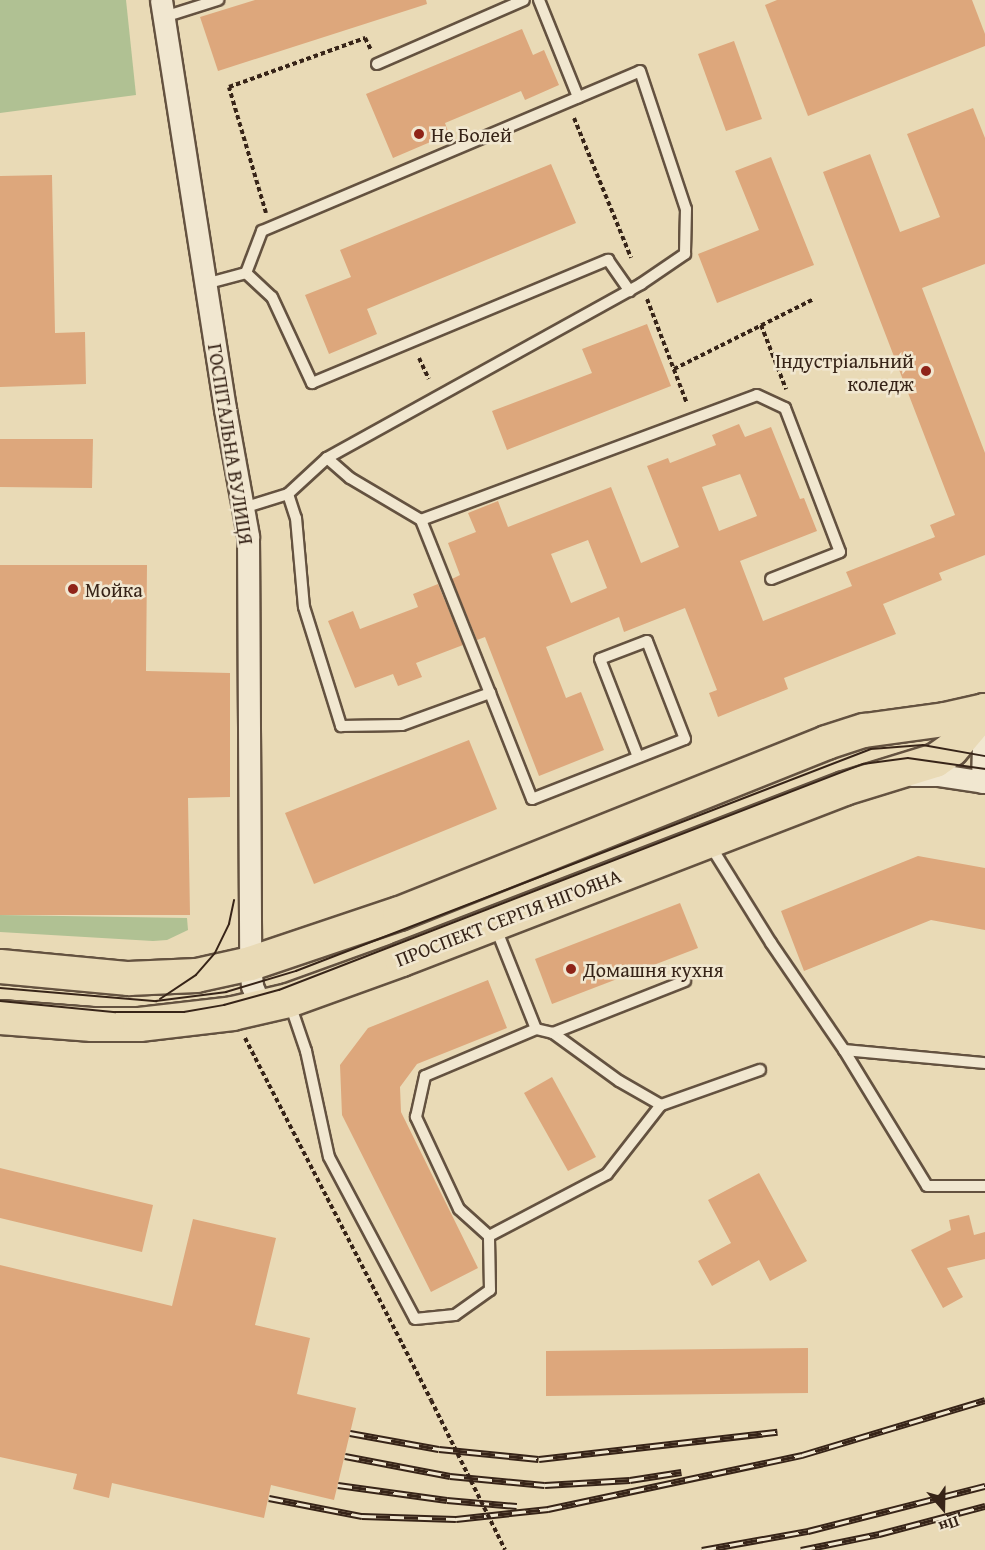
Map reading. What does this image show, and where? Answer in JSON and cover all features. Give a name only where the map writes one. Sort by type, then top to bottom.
[{"type":"highway","points":[[0,966],[128,978],[196,975],[250,963],[399,913],[826,742],[864,730],[984,710]]},
{"type":"highway","name":"ПРОСПЕКТ СЕРГІЯ НІГОЯНА","points":[[0,1017],[92,1024],[139,1024],[261,1007],[494,923],[844,788],[935,760],[951,749],[984,710]]},
{"type":"street","name":"ГОСПІТАЛЬНА ВУЛИЦЯ","points":[[163,8],[205,284],[248,536],[250,963],[252,986],[261,1007]]},
{"type":"street","points":[[894,774],[939,775],[984,782],[984,710]]},
{"type":"lane","points":[[163,8],[218,0]]},
{"type":"lane","points":[[377,64],[524,0]]},
{"type":"lane","points":[[539,0],[578,97]]},
{"type":"lane","points":[[243,508],[288,494],[327,458],[630,291],[685,255],[686,209],[640,71],[262,231],[246,273]]},
{"type":"lane","points":[[246,273],[272,297],[312,383],[608,260],[630,291]]},
{"type":"lane","points":[[205,284],[246,273]]},
{"type":"lane","points":[[421,520],[757,395],[785,408],[840,552],[771,579]]},
{"type":"lane","points":[[327,458],[350,478],[421,520],[532,799],[638,757],[685,738],[647,641],[600,659],[638,757]]},
{"type":"lane","points":[[288,494],[296,518],[304,607],[340,726],[402,725],[490,693]]},
{"type":"lane","points":[[707,840],[771,943],[844,1050],[927,1186],[985,1186]]},
{"type":"lane","points":[[494,923],[536,1029]]},
{"type":"lane","points":[[553,1033],[685,981]]},
{"type":"lane","points":[[261,1007],[306,1051],[329,1157],[415,1319],[455,1315],[489,1290],[489,1236],[459,1209],[416,1117],[425,1076],[536,1029],[553,1033],[620,1081],[661,1105]]},
{"type":"lane","points":[[844,1050],[985,1063]]},
{"type":"lane","points":[[489,1236],[607,1174],[661,1105],[760,1070]]},
{"type":"path","points":[[271,228],[229,87],[365,38],[377,64]]},
{"type":"path","points":[[674,369],[814,299]]},
{"type":"path","points":[[761,325],[787,386],[785,408]]},
{"type":"path","points":[[412,341],[429,379]]},
{"type":"path","points":[[261,1007],[431,1400],[506,1550]]},
{"type":"green space","points":[[0,0],[126,0],[136,95],[0,113]]},
{"type":"green space","points":[[0,915],[187,918],[188,930],[167,940],[153,941],[0,932]]},
{"type":"building","points":[[255,0],[426,0],[427,4],[218,71],[200,17]]},
{"type":"building","points":[[777,0],[972,0],[985,34],[985,46],[808,116],[765,5]]},
{"type":"building","points":[[522,29],[533,55],[544,50],[559,85],[525,100],[521,91],[445,123],[449,134],[393,158],[366,94]]},
{"type":"building","points":[[734,41],[762,119],[726,131],[698,54]]},
{"type":"building","points":[[973,108],[985,138],[985,264],[922,288],[985,453],[985,555],[939,573],[942,580],[883,604],[896,634],[784,678],[788,689],[718,717],[709,693],[717,690],[685,608],[624,632],[619,617],[546,647],[566,698],[581,692],[604,750],[539,776],[485,637],[477,640],[452,579],[460,575],[448,543],[476,532],[468,513],[498,501],[508,527],[611,487],[641,563],[679,547],[647,466],[668,458],[670,463],[716,445],[712,435],[739,424],[745,437],[771,427],[800,499],[804,498],[817,531],[740,561],[763,621],[852,586],[846,572],[935,537],[930,525],[955,515],[823,172],[870,154],[900,232],[940,217],[907,134]],"holes":[[[740,474],[757,516],[719,531],[702,487]],[[588,540],[607,588],[571,603],[551,554]]]},
{"type":"building","points":[[771,157],[814,265],[717,303],[698,254],[759,230],[735,171]]},
{"type":"building","points":[[551,164],[576,223],[367,309],[377,334],[329,354],[305,295],[351,277],[340,250]]},
{"type":"building","points":[[52,175],[55,333],[85,332],[86,384],[0,387],[0,176]]},
{"type":"building","points":[[647,324],[671,386],[507,450],[492,411],[592,373],[582,349]]},
{"type":"building","points":[[0,439],[93,439],[92,488],[0,487]]},
{"type":"building","points":[[0,565],[147,565],[146,671],[230,673],[230,797],[188,798],[190,915],[0,915]]},
{"type":"building","points":[[438,584],[463,645],[416,663],[422,677],[398,686],[393,674],[355,688],[328,621],[353,611],[360,629],[418,607],[413,594]]},
{"type":"building","points":[[469,740],[497,809],[314,884],[285,813]]},
{"type":"building","points":[[918,856],[985,868],[985,930],[931,920],[804,971],[781,911]]},
{"type":"building","points":[[680,903],[698,948],[552,1004],[535,959]]},
{"type":"building","points":[[488,980],[507,1028],[417,1064],[400,1087],[401,1112],[478,1268],[431,1292],[342,1115],[340,1065],[368,1028]]},
{"type":"building","points":[[552,1077],[596,1157],[568,1171],[524,1093]]},
{"type":"building","points":[[0,1168],[153,1205],[142,1252],[0,1218]]},
{"type":"building","points":[[759,1173],[807,1261],[770,1281],[759,1260],[712,1286],[698,1261],[731,1243],[708,1200]]},
{"type":"building","points":[[969,1215],[974,1235],[985,1232],[985,1259],[947,1268],[963,1297],[943,1308],[911,1250],[951,1230],[949,1220]]},
{"type":"building","points":[[193,1219],[276,1238],[255,1325],[310,1338],[297,1394],[356,1408],[334,1500],[271,1485],[264,1518],[112,1483],[109,1498],[73,1489],[77,1474],[0,1457],[0,1265],[172,1306]]},
{"type":"building","points":[[808,1348],[808,1393],[546,1396],[546,1351]]},
{"type":"tram line","points":[[0,988],[156,1001],[226,992],[296,971],[871,749],[923,745],[985,756]]},
{"type":"tram line","points":[[0,1001],[115,1012],[184,1012],[224,1005],[279,990],[863,764],[908,758],[985,769]]},
{"type":"tram line","points":[[160,999],[196,975],[215,953],[229,924],[234,901]]},
{"type":"railway","points":[[269,1498],[362,1516],[456,1519],[548,1509],[802,1455],[985,1400]]},
{"type":"railway","points":[[350,1433],[439,1449],[539,1459],[777,1432]]},
{"type":"railway","points":[[345,1456],[450,1476],[545,1485],[630,1480],[681,1472]]},
{"type":"railway","points":[[338,1485],[447,1500],[517,1506]]},
{"type":"railway","points":[[702,1550],[808,1531],[985,1486]]},
{"type":"railway","points":[[801,1550],[879,1534],[985,1506]]},
{"type":"place","name":"Не Болей","points":[[419,134]]},
{"type":"place","name":"Індустріальний коледж","points":[[926,371]]},
{"type":"place","name":"Мойка","points":[[73,589]]},
{"type":"place","name":"Домашня кухня","points":[[571,969]]}]
